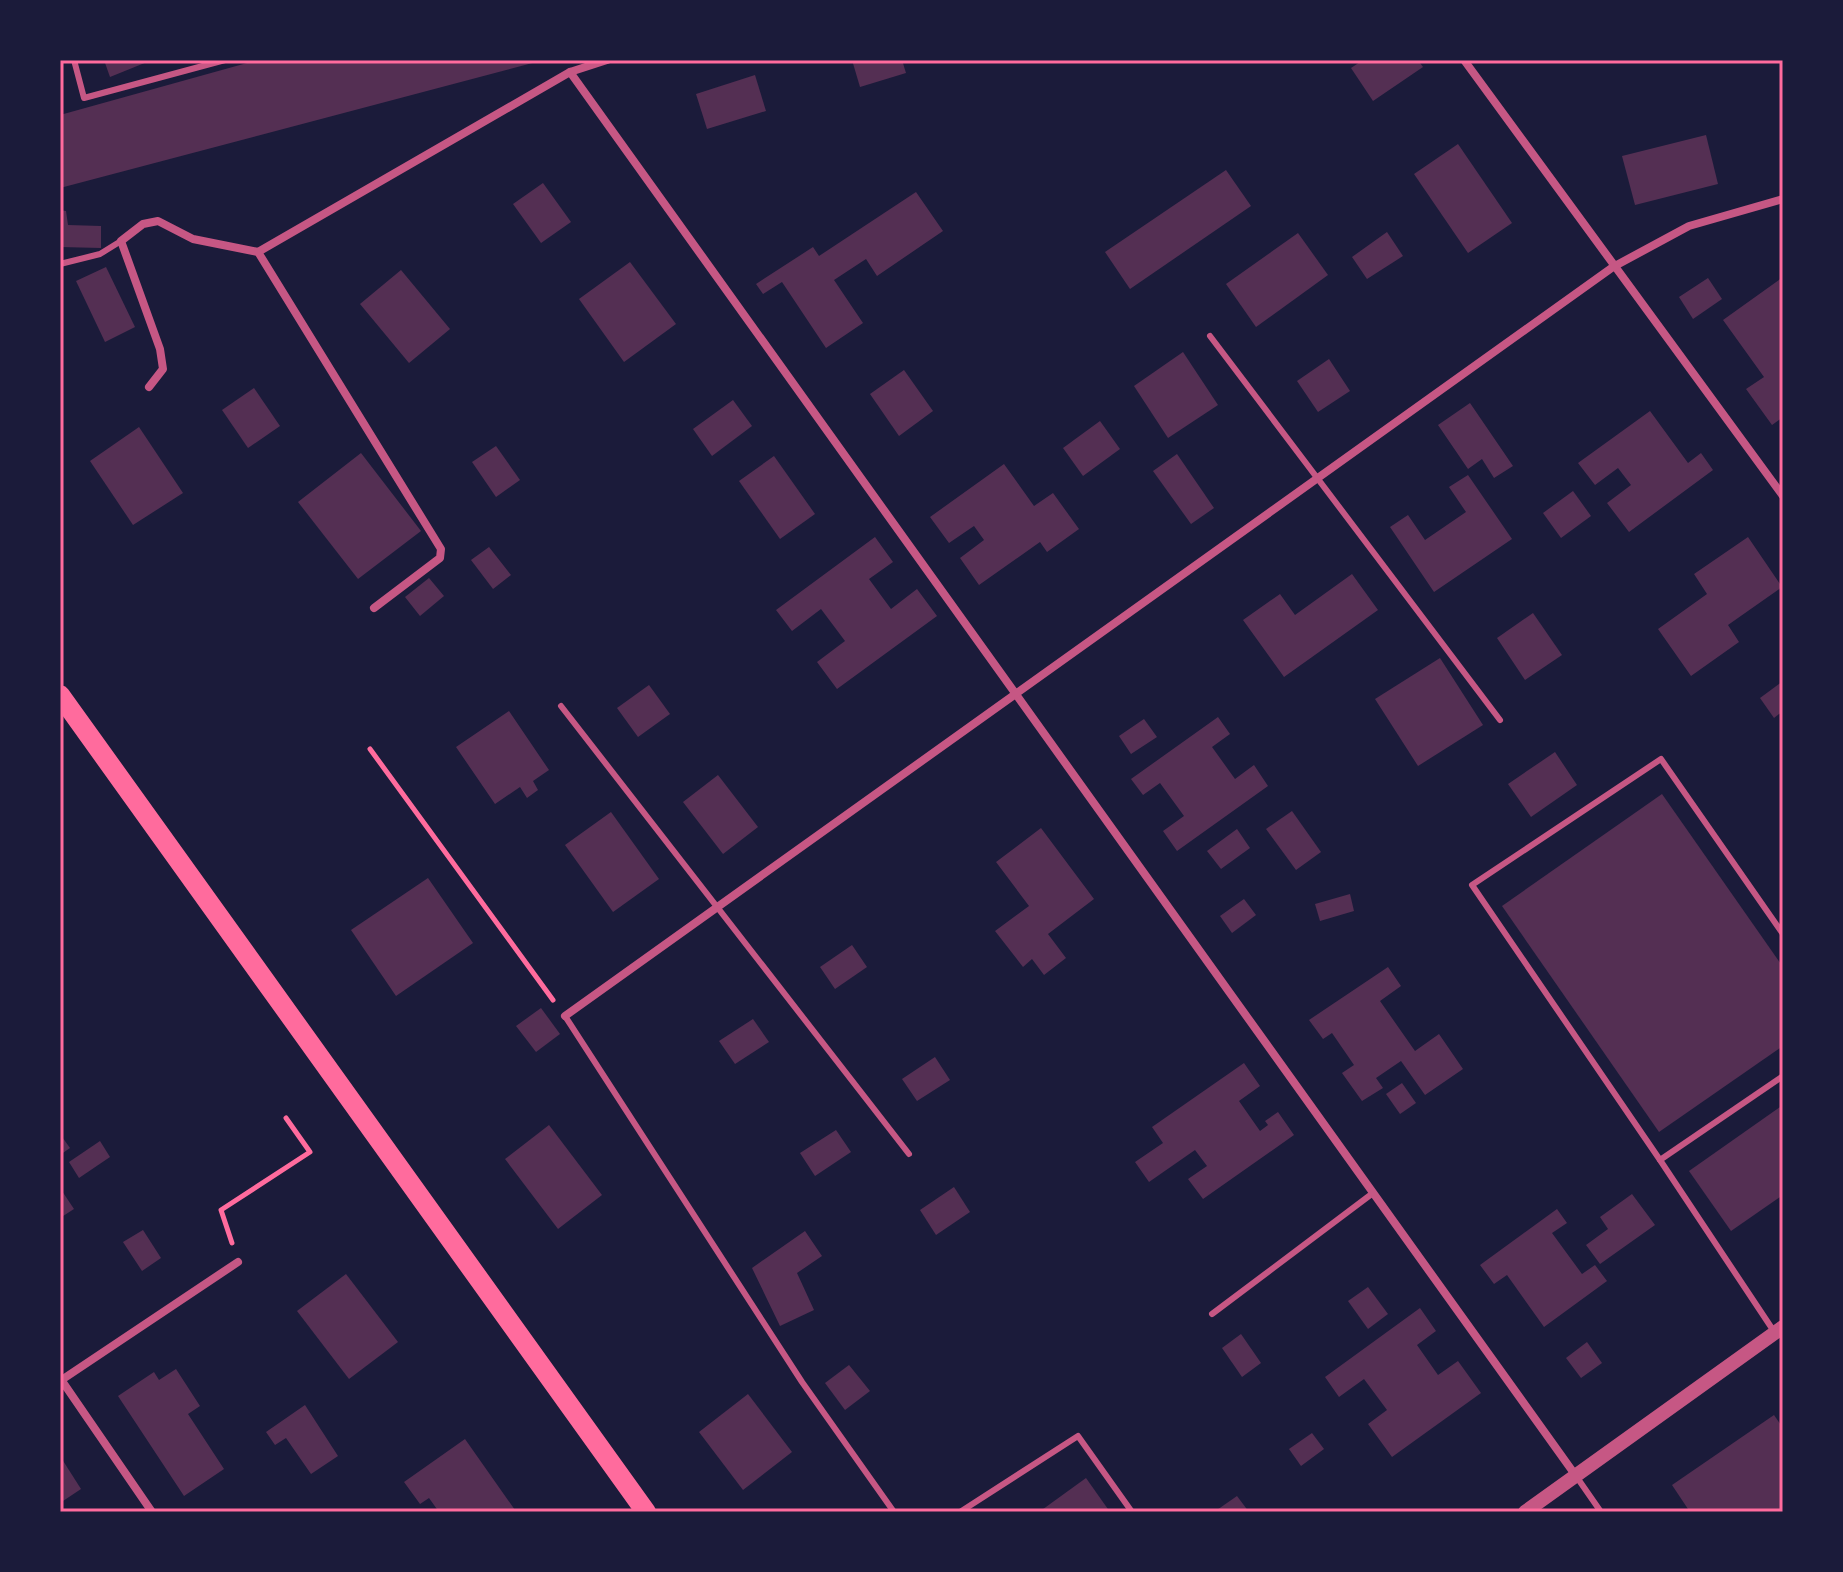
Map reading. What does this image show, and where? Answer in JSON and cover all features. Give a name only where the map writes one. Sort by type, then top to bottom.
[{"type":"main road","points":[[60,695],[646,1512]]},
{"type":"street","points":[[149,387],[163,369],[160,349],[121,241],[143,224],[158,221],[193,239],[258,252],[570,72],[607,60]]},
{"type":"street","points":[[1464,60],[1783,496]]},
{"type":"street","points":[[570,72],[1576,1476]]},
{"type":"street","points":[[565,1016],[1613,267],[1689,226],[1783,199]]},
{"type":"street","points":[[258,252],[441,549],[440,558],[374,608]]},
{"type":"street","points":[[152,1512],[60,1380],[238,1262]]},
{"type":"street","points":[[1525,1512],[1779,1330]]},
{"type":"lane","points":[[74,60],[84,98],[225,60]]},
{"type":"lane","points":[[60,264],[100,254],[121,241]]},
{"type":"lane","points":[[1210,336],[1500,720]]},
{"type":"lane","points":[[561,706],[909,1154]]},
{"type":"lane","points":[[1779,1330],[1472,885],[1661,759],[1783,934]]},
{"type":"lane","points":[[565,1016],[802,1382],[894,1512]]},
{"type":"lane","points":[[1660,1160],[1783,1076]]},
{"type":"lane","points":[[1212,1314],[1373,1193]]},
{"type":"lane","points":[[960,1512],[1078,1436],[1132,1512]]},
{"type":"lane","points":[[1576,1476],[1601,1512]]},
{"type":"path","points":[[370,749],[565,1016]]},
{"type":"path","points":[[238,1262],[221,1210],[310,1152],[286,1118]]},
{"type":"building","points":[[104,60],[152,60],[110,77]]},
{"type":"building","points":[[258,60],[540,61],[60,188],[60,115]]},
{"type":"building","points":[[852,60],[902,60],[906,73],[860,87]]},
{"type":"building","points":[[1363,60],[1418,60],[1423,67],[1373,101],[1351,68]]},
{"type":"building","points":[[755,75],[766,111],[707,129],[696,94]]},
{"type":"building","points":[[1706,135],[1718,184],[1635,205],[1622,156]]},
{"type":"building","points":[[1458,144],[1512,223],[1468,253],[1414,174]]},
{"type":"building","points":[[1226,170],[1251,206],[1130,289],[1105,252]]},
{"type":"building","points":[[543,183],[571,222],[541,243],[513,204]]},
{"type":"building","points":[[916,192],[943,231],[877,276],[866,259],[834,280],[863,323],[826,348],[782,282],[763,294],[756,284],[813,247],[819,256]]},
{"type":"building","points":[[60,210],[66,211],[68,225],[101,226],[101,248],[60,247]]},
{"type":"building","points":[[1387,232],[1403,256],[1367,279],[1352,257]]},
{"type":"building","points":[[1298,233],[1328,275],[1256,327],[1226,284]]},
{"type":"building","points":[[630,262],[676,324],[624,362],[579,299]]},
{"type":"building","points":[[106,267],[135,327],[105,342],[76,281]]},
{"type":"building","points":[[401,270],[450,329],[409,363],[360,304]]},
{"type":"building","points":[[1783,277],[1783,417],[1772,425],[1746,389],[1764,377],[1723,320]]},
{"type":"building","points":[[1708,278],[1722,299],[1693,319],[1679,297]]},
{"type":"building","points":[[1183,352],[1218,405],[1168,438],[1134,386]]},
{"type":"building","points":[[1329,359],[1350,391],[1318,412],[1297,381]]},
{"type":"building","points":[[904,370],[933,411],[899,436],[870,394]]},
{"type":"building","points":[[254,388],[280,426],[248,448],[222,410]]},
{"type":"building","points":[[733,400],[752,426],[712,456],[693,429]]},
{"type":"building","points":[[1470,403],[1513,466],[1494,478],[1482,459],[1468,469],[1438,425]]},
{"type":"building","points":[[1650,411],[1688,463],[1701,453],[1713,470],[1629,532],[1607,503],[1631,485],[1618,468],[1595,485],[1578,463]]},
{"type":"building","points":[[1100,421],[1120,449],[1083,476],[1063,448]]},
{"type":"building","points":[[139,427],[183,493],[133,525],[90,461]]},
{"type":"building","points":[[496,446],[520,480],[496,497],[472,462]]},
{"type":"building","points":[[361,453],[421,531],[358,579],[298,502]]},
{"type":"building","points":[[1177,454],[1214,508],[1191,524],[1153,471]]},
{"type":"building","points":[[774,456],[815,514],[780,539],[739,481]]},
{"type":"building","points":[[1004,464],[1034,506],[1053,493],[1079,529],[1047,552],[1040,542],[979,585],[960,558],[984,540],[974,526],[949,543],[930,517]]},
{"type":"building","points":[[1468,475],[1512,539],[1434,592],[1390,527],[1408,515],[1425,540],[1466,512],[1449,487]]},
{"type":"building","points":[[1573,491],[1591,516],[1561,538],[1543,513]]},
{"type":"building","points":[[875,537],[893,562],[869,579],[891,609],[917,589],[937,616],[837,689],[817,662],[845,641],[821,609],[792,631],[776,610]]},
{"type":"building","points":[[1748,537],[1782,587],[1728,625],[1739,642],[1691,676],[1658,629],[1707,594],[1694,574]]},
{"type":"building","points":[[489,547],[511,575],[493,589],[471,560]]},
{"type":"building","points":[[1352,574],[1378,610],[1284,677],[1243,620],[1280,594],[1295,615]]},
{"type":"building","points":[[429,578],[444,596],[420,616],[405,597]]},
{"type":"building","points":[[1533,613],[1562,655],[1525,680],[1497,638]]},
{"type":"building","points":[[1440,658],[1483,725],[1418,766],[1375,699]]},
{"type":"building","points":[[1783,681],[1783,711],[1774,718],[1760,698]]},
{"type":"building","points":[[649,685],[670,714],[638,737],[617,708]]},
{"type":"building","points":[[509,711],[549,770],[533,781],[538,790],[527,798],[520,787],[495,804],[456,747]]},
{"type":"building","points":[[1218,717],[1230,734],[1212,747],[1235,779],[1254,765],[1268,786],[1177,851],[1163,831],[1184,816],[1160,783],[1143,795],[1131,779]]},
{"type":"building","points":[[1144,719],[1157,737],[1131,754],[1119,736]]},
{"type":"building","points":[[1555,752],[1577,785],[1531,817],[1508,784]]},
{"type":"building","points":[[718,775],[758,827],[723,854],[683,802]]},
{"type":"building","points":[[1662,794],[1783,967],[1783,1046],[1659,1132],[1502,906]]},
{"type":"building","points":[[1292,811],[1321,852],[1296,870],[1266,829]]},
{"type":"building","points":[[611,812],[659,879],[613,912],[565,845]]},
{"type":"building","points":[[1041,828],[1094,899],[1048,934],[1066,958],[1044,975],[1032,959],[1023,967],[995,931],[1029,906],[996,862]]},
{"type":"building","points":[[1237,829],[1250,848],[1221,869],[1207,851]]},
{"type":"building","points":[[428,878],[473,943],[396,996],[351,930]]},
{"type":"building","points":[[1350,894],[1354,911],[1320,921],[1315,904]]},
{"type":"building","points":[[1244,899],[1256,915],[1232,933],[1220,916]]},
{"type":"building","points":[[852,945],[867,967],[835,989],[820,967]]},
{"type":"building","points":[[1388,967],[1401,986],[1380,1001],[1415,1051],[1439,1034],[1463,1069],[1425,1095],[1401,1061],[1376,1078],[1383,1088],[1362,1101],[1342,1073],[1354,1065],[1332,1033],[1323,1039],[1309,1020]]},
{"type":"building","points":[[541,1008],[560,1034],[536,1052],[516,1026]]},
{"type":"building","points":[[753,1019],[769,1042],[735,1064],[719,1041]]},
{"type":"building","points":[[935,1057],[950,1080],[917,1101],[902,1079]]},
{"type":"building","points":[[1244,1063],[1260,1086],[1239,1101],[1260,1131],[1268,1125],[1265,1121],[1278,1112],[1294,1135],[1203,1199],[1188,1179],[1207,1166],[1195,1150],[1149,1182],[1135,1162],[1163,1143],[1152,1127]]},
{"type":"building","points":[[1402,1083],[1416,1103],[1400,1114],[1386,1094]]},
{"type":"building","points":[[1783,1105],[1783,1195],[1731,1231],[1689,1171]]},
{"type":"building","points":[[549,1125],[602,1195],[558,1229],[505,1159]]},
{"type":"building","points":[[836,1130],[851,1152],[815,1176],[800,1153]]},
{"type":"building","points":[[60,1134],[70,1148],[60,1155]]},
{"type":"building","points":[[100,1141],[110,1157],[79,1178],[69,1162]]},
{"type":"building","points":[[954,1187],[970,1212],[936,1235],[920,1210]]},
{"type":"building","points":[[60,1188],[74,1209],[60,1218]]},
{"type":"building","points":[[1632,1194],[1655,1225],[1600,1264],[1586,1245],[1608,1229],[1600,1217]]},
{"type":"building","points":[[1557,1209],[1567,1223],[1552,1233],[1582,1274],[1595,1265],[1607,1281],[1544,1327],[1507,1275],[1494,1284],[1480,1265]]},
{"type":"building","points":[[143,1230],[161,1258],[142,1271],[123,1242]]},
{"type":"building","points":[[805,1231],[822,1256],[797,1273],[814,1310],[780,1326],[752,1268]]},
{"type":"building","points":[[346,1274],[398,1342],[349,1379],[297,1311]]},
{"type":"building","points":[[1368,1287],[1388,1314],[1368,1329],[1348,1301]]},
{"type":"building","points":[[1420,1308],[1436,1331],[1417,1345],[1438,1375],[1458,1361],[1481,1393],[1392,1457],[1368,1424],[1387,1410],[1364,1379],[1339,1397],[1325,1377]]},
{"type":"building","points":[[1241,1334],[1261,1363],[1242,1377],[1222,1348]]},
{"type":"building","points":[[1587,1342],[1602,1363],[1581,1378],[1566,1358]]},
{"type":"building","points":[[849,1365],[870,1391],[845,1410],[825,1383]]},
{"type":"building","points":[[176,1369],[200,1406],[188,1414],[224,1469],[184,1496],[118,1396],[154,1372],[159,1380]]},
{"type":"building","points":[[748,1394],[792,1452],[743,1490],[699,1432]]},
{"type":"building","points":[[305,1405],[338,1456],[311,1474],[286,1438],[275,1445],[266,1432]]},
{"type":"building","points":[[1774,1415],[1783,1428],[1783,1512],[1690,1512],[1672,1485]]},
{"type":"building","points":[[1312,1433],[1324,1449],[1301,1466],[1289,1449]]},
{"type":"building","points":[[465,1439],[515,1510],[439,1512],[429,1498],[420,1504],[404,1482]]},
{"type":"building","points":[[60,1456],[81,1489],[60,1503]]},
{"type":"building","points":[[1086,1478],[1110,1512],[1039,1512]]},
{"type":"building","points":[[1237,1496],[1249,1512],[1214,1512]]}]
